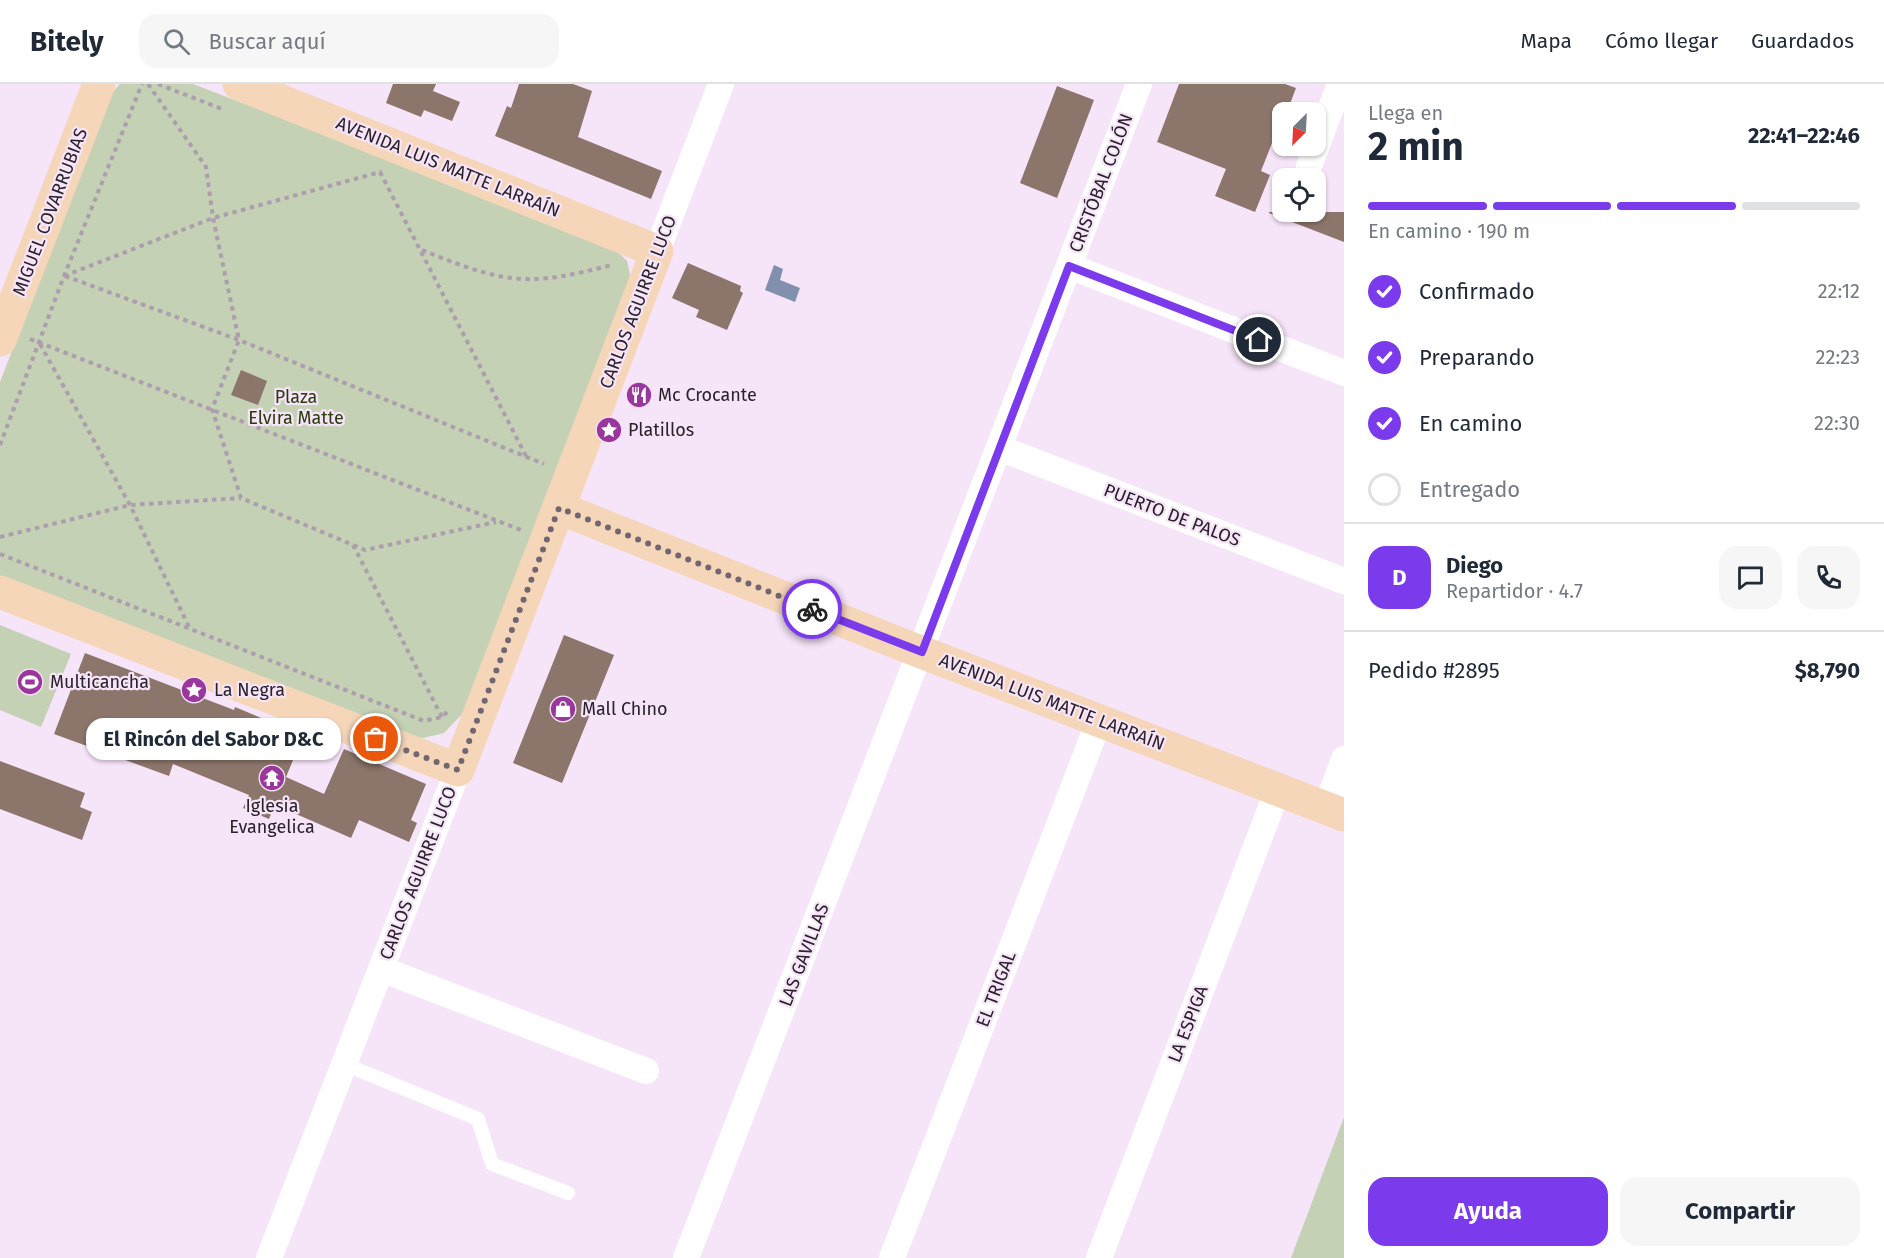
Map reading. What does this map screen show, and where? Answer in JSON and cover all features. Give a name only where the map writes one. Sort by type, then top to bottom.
[{"type":"street","name":"MIGUEL COVARRUBIAS","points":[[5,315],[30,265],[99,84]]},
{"type":"street","name":"CARLOS AGUIRRE LUCO","points":[[269,1258],[458,770],[526,532],[559,508],[557,469],[657,251],[722,84]]},
{"type":"street","name":"CRISTÓBAL COLÓN","points":[[922,652],[1139,84]]},
{"type":"street","points":[[1309,166],[1340,84]]},
{"type":"street","name":"AVENIDA LUIS MATTE LARRAÍN","points":[[235,98],[657,251]]},
{"type":"street","points":[[1069,266],[1344,373]]},
{"type":"street","name":"PUERTO DE PALOS","points":[[999,448],[1344,581]]},
{"type":"street","name":"AVENIDA LUIS MATTE LARRAÍN","points":[[559,508],[922,652],[1335,811]]},
{"type":"street","points":[[0,592],[458,770]]},
{"type":"street","name":"LAS GAVILLAS","points":[[686,1258],[922,652]]},
{"type":"street","name":"EL TRIGAL","points":[[892,1258],[1099,720]]},
{"type":"street","points":[[1335,811],[1344,759]]},
{"type":"street","name":"LA ESPIGA","points":[[1099,1258],[1278,789]]},
{"type":"street","points":[[381,969],[646,1071]]},
{"type":"lane","points":[[344,1064],[478,1119],[492,1164],[568,1193]]},
{"type":"path","points":[[0,445],[64,276],[142,84]]},
{"type":"path","points":[[148,84],[206,167],[213,218],[239,340],[212,409],[241,498]]},
{"type":"path","points":[[158,84],[235,98]]},
{"type":"path","points":[[370,168],[391,176]]},
{"type":"path","points":[[64,276],[213,218],[380,172]]},
{"type":"path","points":[[380,172],[526,456]]},
{"type":"path","points":[[420,250],[478,272],[513,279],[547,278],[619,264],[608,260]]},
{"type":"path","points":[[30,265],[239,340],[557,469]]},
{"type":"path","points":[[5,315],[40,343],[526,532]]},
{"type":"path","points":[[40,343],[130,505],[195,638]]},
{"type":"path","points":[[547,452],[557,469]]},
{"type":"path","points":[[538,474],[557,469]]},
{"type":"path","points":[[0,537],[130,505],[241,498],[365,550],[496,522]]},
{"type":"path","points":[[353,545],[442,717]]},
{"type":"path","points":[[0,554],[424,721],[442,717],[449,709]]},
{"type":"green space","name":"Plaza Elvira Matte","points":[[120,84],[193,84],[612,246],[627,261],[631,279],[465,711],[444,733],[419,739],[0,576],[0,382],[111,94]]},
{"type":"green space","name":"Multicancha","points":[[0,625],[71,654],[41,727],[0,710]]},
{"type":"green space","points":[[1344,1117],[1344,1258],[1291,1258]]},
{"type":"water","points":[[774,265],[783,269],[780,280],[800,288],[795,302],[765,290]]},
{"type":"building","points":[[393,84],[436,84],[433,91],[460,102],[452,121],[424,110],[421,117],[386,103]]},
{"type":"building","points":[[519,84],[573,84],[592,91],[578,137],[662,171],[651,199],[495,136],[507,106],[511,108]]},
{"type":"building","points":[[1179,84],[1285,84],[1296,88],[1291,102],[1272,102],[1272,143],[1261,171],[1270,175],[1255,212],[1215,196],[1226,169],[1157,142]]},
{"type":"building","points":[[1057,86],[1094,100],[1057,198],[1020,183]]},
{"type":"building","points":[[1326,212],[1344,212],[1344,242],[1292,222],[1326,222]]},
{"type":"building","points":[[688,263],[741,286],[740,291],[743,293],[727,330],[696,317],[699,310],[672,298]]},
{"type":"building","points":[[241,370],[267,381],[258,405],[231,395]]},
{"type":"building","name":"Mall Chino","points":[[564,635],[614,655],[562,783],[513,763]]},
{"type":"building","points":[[85,653],[266,720],[261,733],[298,748],[286,777],[324,794],[344,749],[426,784],[411,820],[417,823],[409,842],[359,820],[351,838],[280,807],[278,812],[273,809],[269,819],[243,808],[249,795],[173,764],[169,776],[54,734]]},
{"type":"building","points":[[0,761],[85,793],[80,807],[92,812],[82,840],[0,809]]},
{"type":"way so far","points":[[376,739],[458,770],[559,508],[812,609]]},
{"type":"place","name":"Mc Crocante","points":[[639,395]]},
{"type":"place","name":"Platillos","points":[[609,430]]},
{"type":"place","name":"Multicancha","points":[[30,682]]},
{"type":"place","name":"La Negra","points":[[194,690]]},
{"type":"place","name":"Mall Chino","points":[[563,709]]},
{"type":"place","name":"El Rincón del Sabor D&C","points":[[376,739]]},
{"type":"place","name":"Iglesia Evangelica","points":[[272,778]]},
{"type":"route","points":[[812,609],[922,652],[1069,266],[1259,340]]}]
